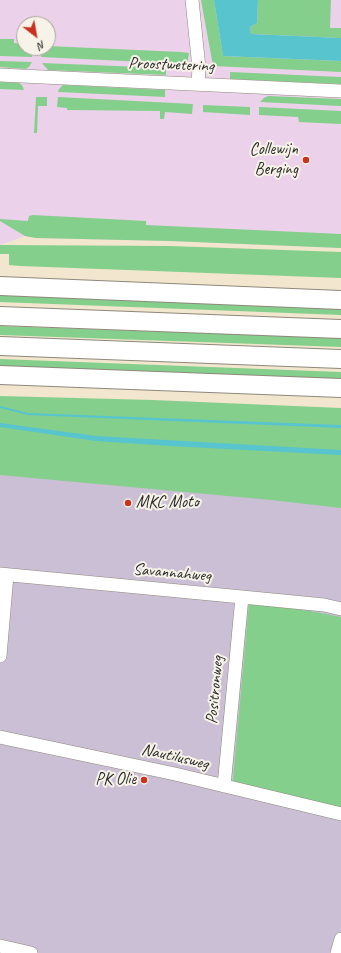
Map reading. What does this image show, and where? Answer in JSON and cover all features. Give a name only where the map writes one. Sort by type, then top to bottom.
[{"type":"highway","points":[[0,286],[341,300]]},
{"type":"highway","points":[[0,316],[341,329]]},
{"type":"highway","points":[[0,346],[341,359]]},
{"type":"highway","points":[[0,375],[341,388]]},
{"type":"street","points":[[192,0],[199,68],[198,84]]},
{"type":"street","name":"Proostwetering","points":[[0,75],[341,91]]},
{"type":"street","points":[[0,656],[4,575]]},
{"type":"street","name":"Savannahweg","points":[[4,575],[324,605],[341,609]]},
{"type":"street","name":"Positronweg","points":[[224,786],[242,597]]},
{"type":"street","name":"Nautilusweg","points":[[0,737],[175,774],[341,814]]},
{"type":"street","points":[[338,953],[341,939]]},
{"type":"street","points":[[0,946],[31,953]]},
{"type":"shaded area","points":[[0,0],[341,0],[341,248],[170,241],[36,238],[25,236],[0,245]]},
{"type":"shaded area","points":[[0,442],[341,459],[341,953],[0,953]]},
{"type":"green space","points":[[201,0],[214,0],[223,56],[341,61],[341,72],[213,66]]},
{"type":"green space","points":[[258,0],[331,0],[330,28],[341,28],[341,38],[251,34],[250,27],[257,23]]},
{"type":"green space","points":[[0,39],[14,39],[14,43],[16,43],[16,56],[32,56],[32,57],[0,56]]},
{"type":"green space","points":[[56,46],[189,53],[187,64],[41,57],[56,56]]},
{"type":"green space","points":[[0,61],[32,62],[29,67],[25,69],[0,67]]},
{"type":"green space","points":[[42,63],[166,68],[166,75],[48,70]]},
{"type":"green space","points":[[230,72],[341,77],[341,84],[230,79]]},
{"type":"green space","points":[[0,82],[19,83],[22,85],[24,90],[0,89]]},
{"type":"green space","points":[[63,85],[165,90],[165,97],[58,92]]},
{"type":"green space","points":[[268,96],[341,99],[341,106],[260,102]]},
{"type":"green space","points":[[36,97],[47,97],[47,106],[38,106],[37,133],[34,133]]},
{"type":"green space","points":[[58,97],[193,104],[192,114],[165,112],[164,119],[160,119],[160,111],[67,110],[67,108],[57,107]]},
{"type":"green space","points":[[203,105],[250,107],[250,115],[203,112]]},
{"type":"green space","points":[[259,107],[341,111],[341,124],[299,122],[298,117],[259,115]]},
{"type":"green space","points":[[29,216],[146,221],[146,225],[341,234],[341,248],[170,241],[36,238],[25,236],[0,221],[0,219],[28,221]]},
{"type":"green space","points":[[0,245],[170,246],[341,252],[341,278],[9,265],[9,254],[0,254]]},
{"type":"green space","points":[[0,293],[341,305],[341,315],[0,302]]},
{"type":"green space","points":[[0,326],[341,338],[341,347],[0,335]]},
{"type":"green space","points":[[0,359],[341,372],[341,381],[0,369]]},
{"type":"green space","points":[[0,396],[153,400],[341,408],[341,508],[271,500],[0,475]]},
{"type":"green space","points":[[249,603],[310,611],[341,617],[341,809],[237,784],[233,780]]},
{"type":"water","points":[[214,0],[258,0],[257,23],[250,27],[251,34],[341,38],[341,61],[223,56]]},
{"type":"water","points":[[0,406],[28,413],[341,425],[341,428],[28,415],[0,408]]},
{"type":"water","points":[[0,423],[96,436],[341,450],[341,455],[96,441],[0,427]]},
{"type":"place","name":"Collewijn Berging","points":[[306,160]]},
{"type":"place","name":"MKC Moto","points":[[128,503]]},
{"type":"place","name":"PK Olie","points":[[144,780]]}]
